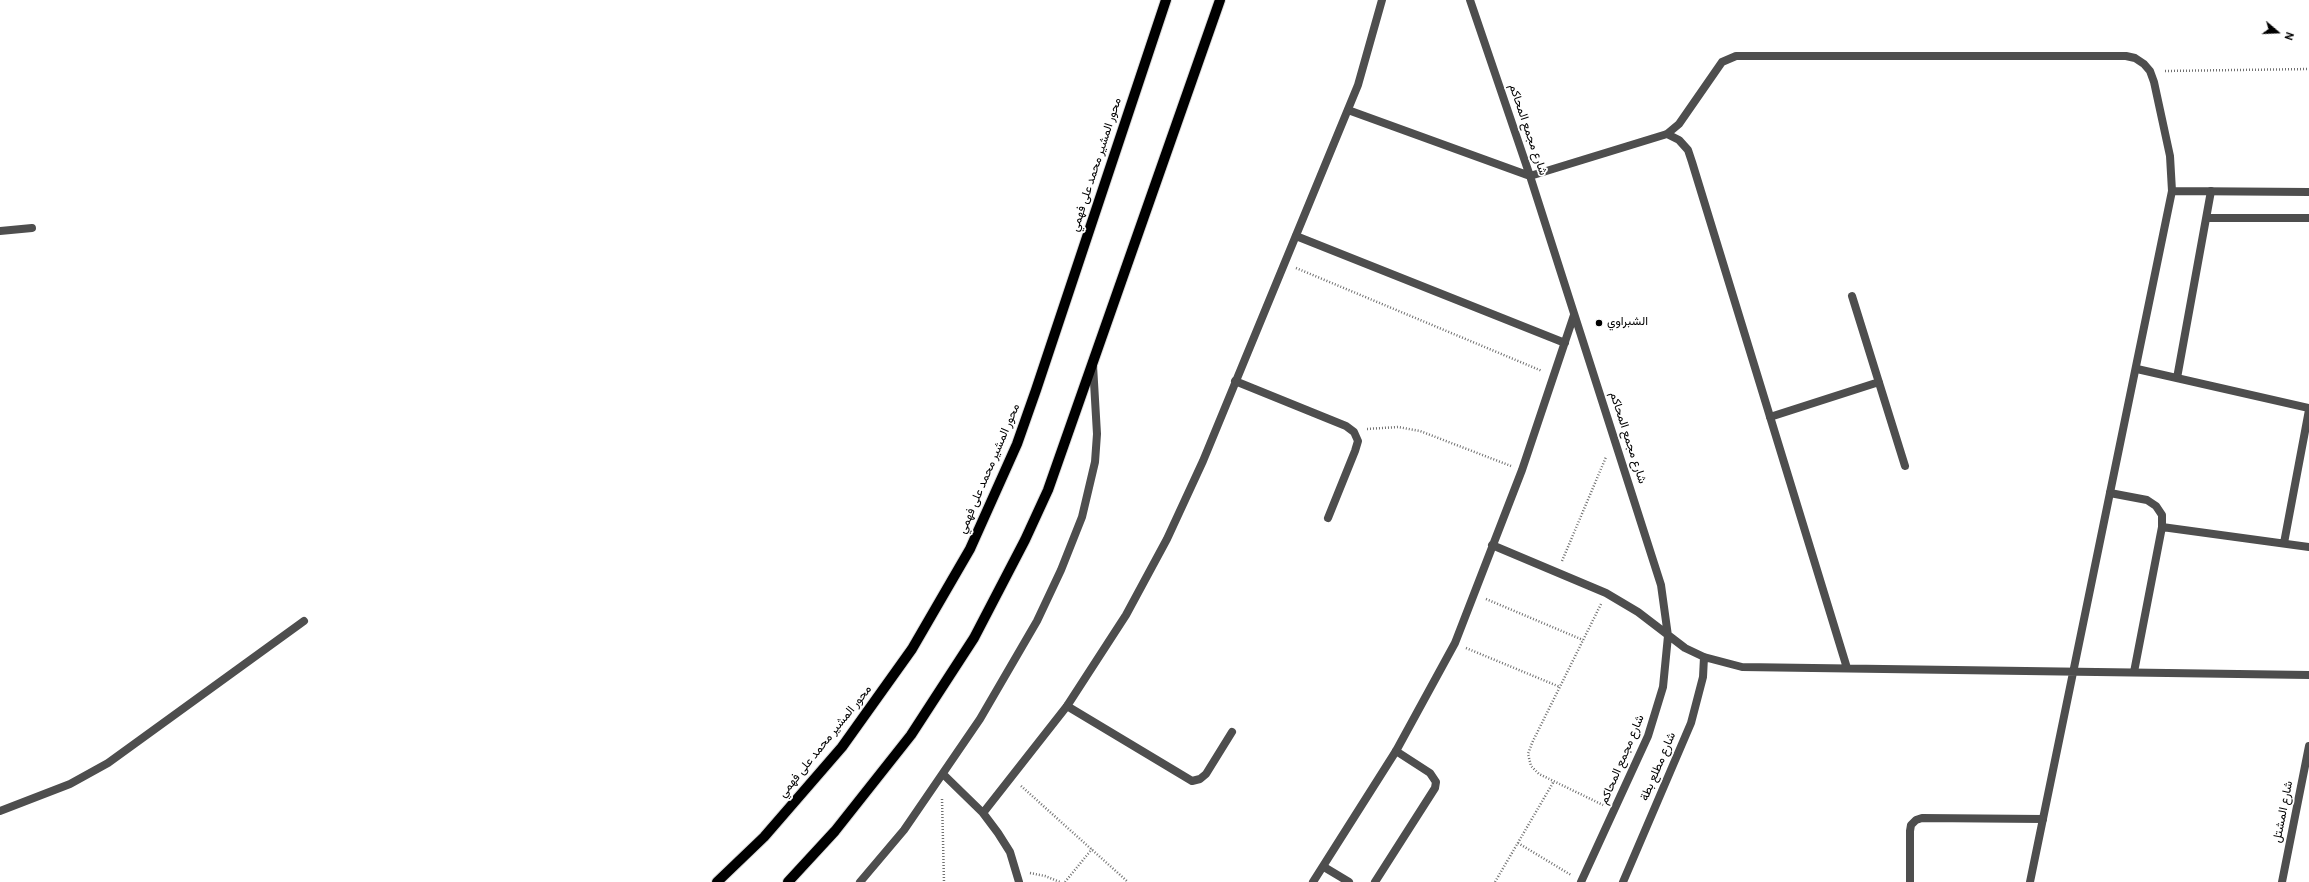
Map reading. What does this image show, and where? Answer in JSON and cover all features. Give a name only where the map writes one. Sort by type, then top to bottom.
[{"type":"main road","name":"محور المشير محمد على فهمي","points":[[717,882],[784,815],[847,741],[912,649],[970,550],[1014,451],[1036,390],[1166,0]]},
{"type":"main road","points":[[788,882],[835,831],[874,784],[924,716],[974,638],[1018,554],[1048,490],[1220,0]]},
{"type":"street","points":[[983,813],[1067,706],[1126,615],[1167,539],[1203,461],[1348,110],[1366,60],[1382,0]]},
{"type":"street","name":"شارع مجمع المحاكم","points":[[1470,0],[1530,176],[1661,585],[1668,636],[1664,687],[1648,736],[1582,882]]},
{"type":"street","points":[[1348,110],[1530,176],[1667,134],[1679,124],[1722,62],[1736,56],[2126,56],[2135,58],[2150,71],[2170,156],[2172,191],[2137,369],[2030,882]]},
{"type":"street","points":[[1667,134],[1679,140],[1688,150],[1847,668]]},
{"type":"street","points":[[2172,191],[2309,192]]},
{"type":"street","points":[[2177,378],[2211,191]]},
{"type":"street","points":[[2207,218],[2309,218]]},
{"type":"street","points":[[0,231],[32,228]]},
{"type":"street","points":[[1296,236],[1565,343]]},
{"type":"street","points":[[1852,296],[1905,466]]},
{"type":"street","points":[[1313,882],[1324,867],[1396,751],[1455,643],[1476,594],[1492,546],[1522,470],[1574,315]]},
{"type":"street","points":[[860,882],[904,830],[980,719],[1033,627],[1061,570],[1082,517],[1090,490],[1097,434],[1093,364]]},
{"type":"street","points":[[2137,369],[2309,409],[2284,543]]},
{"type":"street","points":[[1235,381],[1346,426],[1354,432],[1358,441],[1328,518]]},
{"type":"street","points":[[1770,417],[1879,382]]},
{"type":"street","points":[[2110,493],[2147,500],[2156,506],[2162,515],[2162,527],[2134,672]]},
{"type":"street","points":[[2162,527],[2309,547]]},
{"type":"street","points":[[1492,546],[1606,593],[1638,612],[1668,636],[1704,657],[1742,668],[1847,668],[2309,675]]},
{"type":"street","points":[[0,811],[70,784],[102,767],[304,621]]},
{"type":"street","name":"شارع مطلع بطة","points":[[1623,882],[1691,723],[1703,677],[1704,657]]},
{"type":"street","points":[[1067,706],[1192,781],[1200,780],[1206,774],[1232,732]]},
{"type":"street","name":"شارع المشتل","points":[[2282,882],[2309,746]]},
{"type":"street","points":[[1375,882],[1435,788],[1436,782],[1430,773],[1396,751]]},
{"type":"street","points":[[942,776],[983,813],[1010,852],[1018,873],[1019,882]]},
{"type":"street","points":[[1910,882],[1910,831],[1911,825],[1916,820],[1922,818],[2043,819]]},
{"type":"street","points":[[1324,867],[1349,882]]},
{"type":"path","points":[[2150,71],[2309,69]]},
{"type":"path","points":[[1284,263],[1554,376]]},
{"type":"path","points":[[1354,432],[1376,427],[1398,427],[1420,431],[1522,470]]},
{"type":"path","points":[[1557,572],[1614,438]]},
{"type":"path","points":[[1606,593],[1528,754],[1531,766],[1539,774],[1614,811]]},
{"type":"path","points":[[1476,594],[1583,640]]},
{"type":"path","points":[[1455,643],[1560,686]]},
{"type":"path","points":[[942,776],[944,882]]},
{"type":"path","points":[[1012,778],[1128,882]]},
{"type":"path","points":[[1495,882],[1554,781]]},
{"type":"path","points":[[1518,843],[1582,882]]},
{"type":"path","points":[[1065,882],[1092,849]]},
{"type":"path","points":[[1018,873],[1034,873],[1060,882]]},
{"type":"place","name":"الشبراوي","points":[[1599,323]]}]
